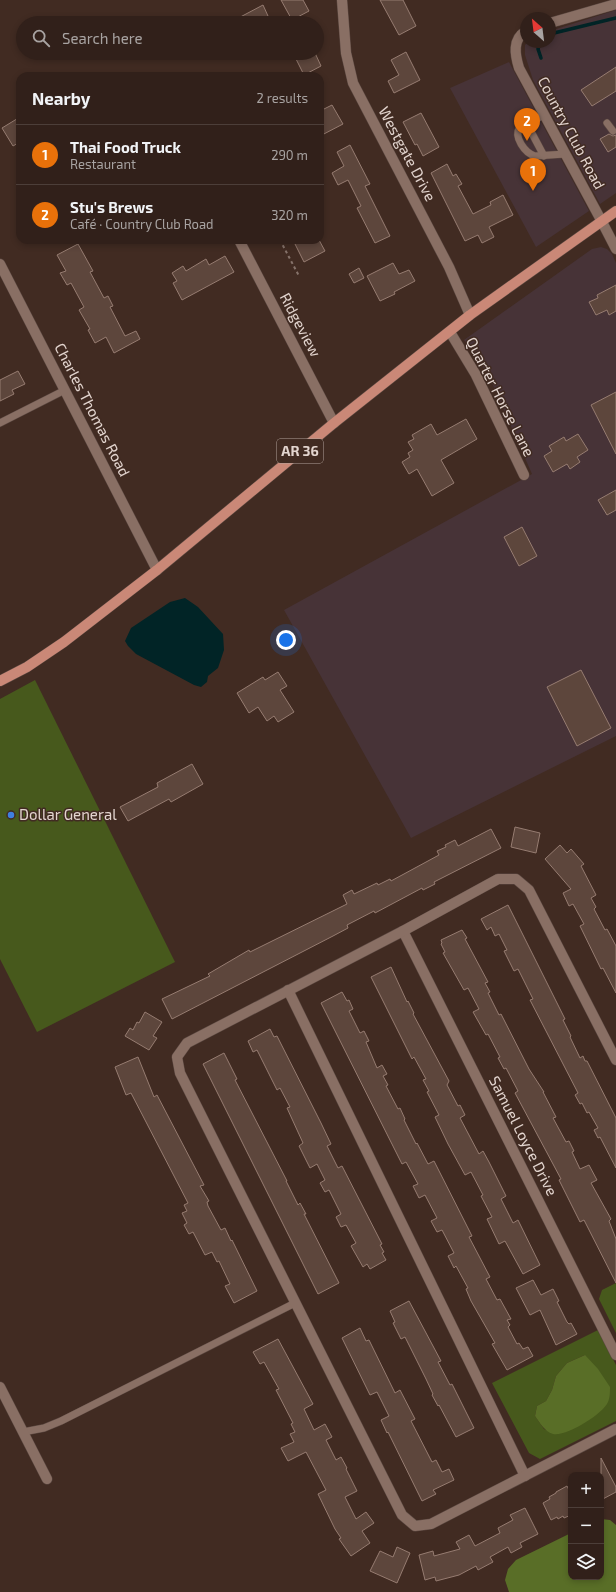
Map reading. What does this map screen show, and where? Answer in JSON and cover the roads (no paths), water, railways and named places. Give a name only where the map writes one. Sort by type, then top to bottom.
[{"type":"main road","name":"AR 36","points":[[0,681],[27,667],[64,642],[157,570],[334,423],[470,315],[601,220],[616,211]]},
{"type":"street","name":"Westgate Drive","points":[[342,0],[346,53],[353,83],[449,267],[470,315]]},
{"type":"street","points":[[556,21],[616,4]]},
{"type":"street","name":"Country Club Road","points":[[520,38],[515,46],[517,60],[544,115],[616,249]]},
{"type":"street","name":"Ridgeview","points":[[241,244],[334,423]]},
{"type":"street","name":"Charles Thomas Road","points":[[0,264],[157,570]]},
{"type":"street","name":"Quarter Horse Lane","points":[[450,332],[476,375],[524,475]]},
{"type":"street","points":[[616,1060],[529,890],[516,879],[498,879],[403,931],[187,1043],[177,1057],[180,1073],[294,1304],[402,1515],[414,1526],[431,1524],[616,1429]]},
{"type":"street","name":"Samuel Loyce Drive","points":[[403,931],[616,1354]]},
{"type":"street","points":[[288,990],[525,1476]]},
{"type":"street","points":[[0,1387],[47,1479]]},
{"type":"lane","points":[[544,115],[520,127],[517,135],[527,152],[531,154],[544,156],[565,154]]},
{"type":"lane","points":[[608,123],[613,131]]},
{"type":"lane","points":[[527,124],[544,156]]},
{"type":"lane","points":[[0,423],[64,390]]},
{"type":"lane","points":[[23,1432],[44,1428],[61,1421],[294,1304]]},
{"type":"water","points":[[185,598],[198,607],[223,634],[224,650],[218,668],[208,676],[207,682],[201,687],[194,685],[136,654],[125,641],[131,628],[170,602]]},
{"type":"waterway","points":[[556,33],[616,18]]},
{"type":"waterway","points":[[538,48],[541,58]]},
{"type":"place","name":"Stu's Brews","points":[[527,141]]},
{"type":"place","name":"Thai Food Truck","points":[[533,191]]},
{"type":"place","name":"Dollar General","points":[[11,815]]}]
